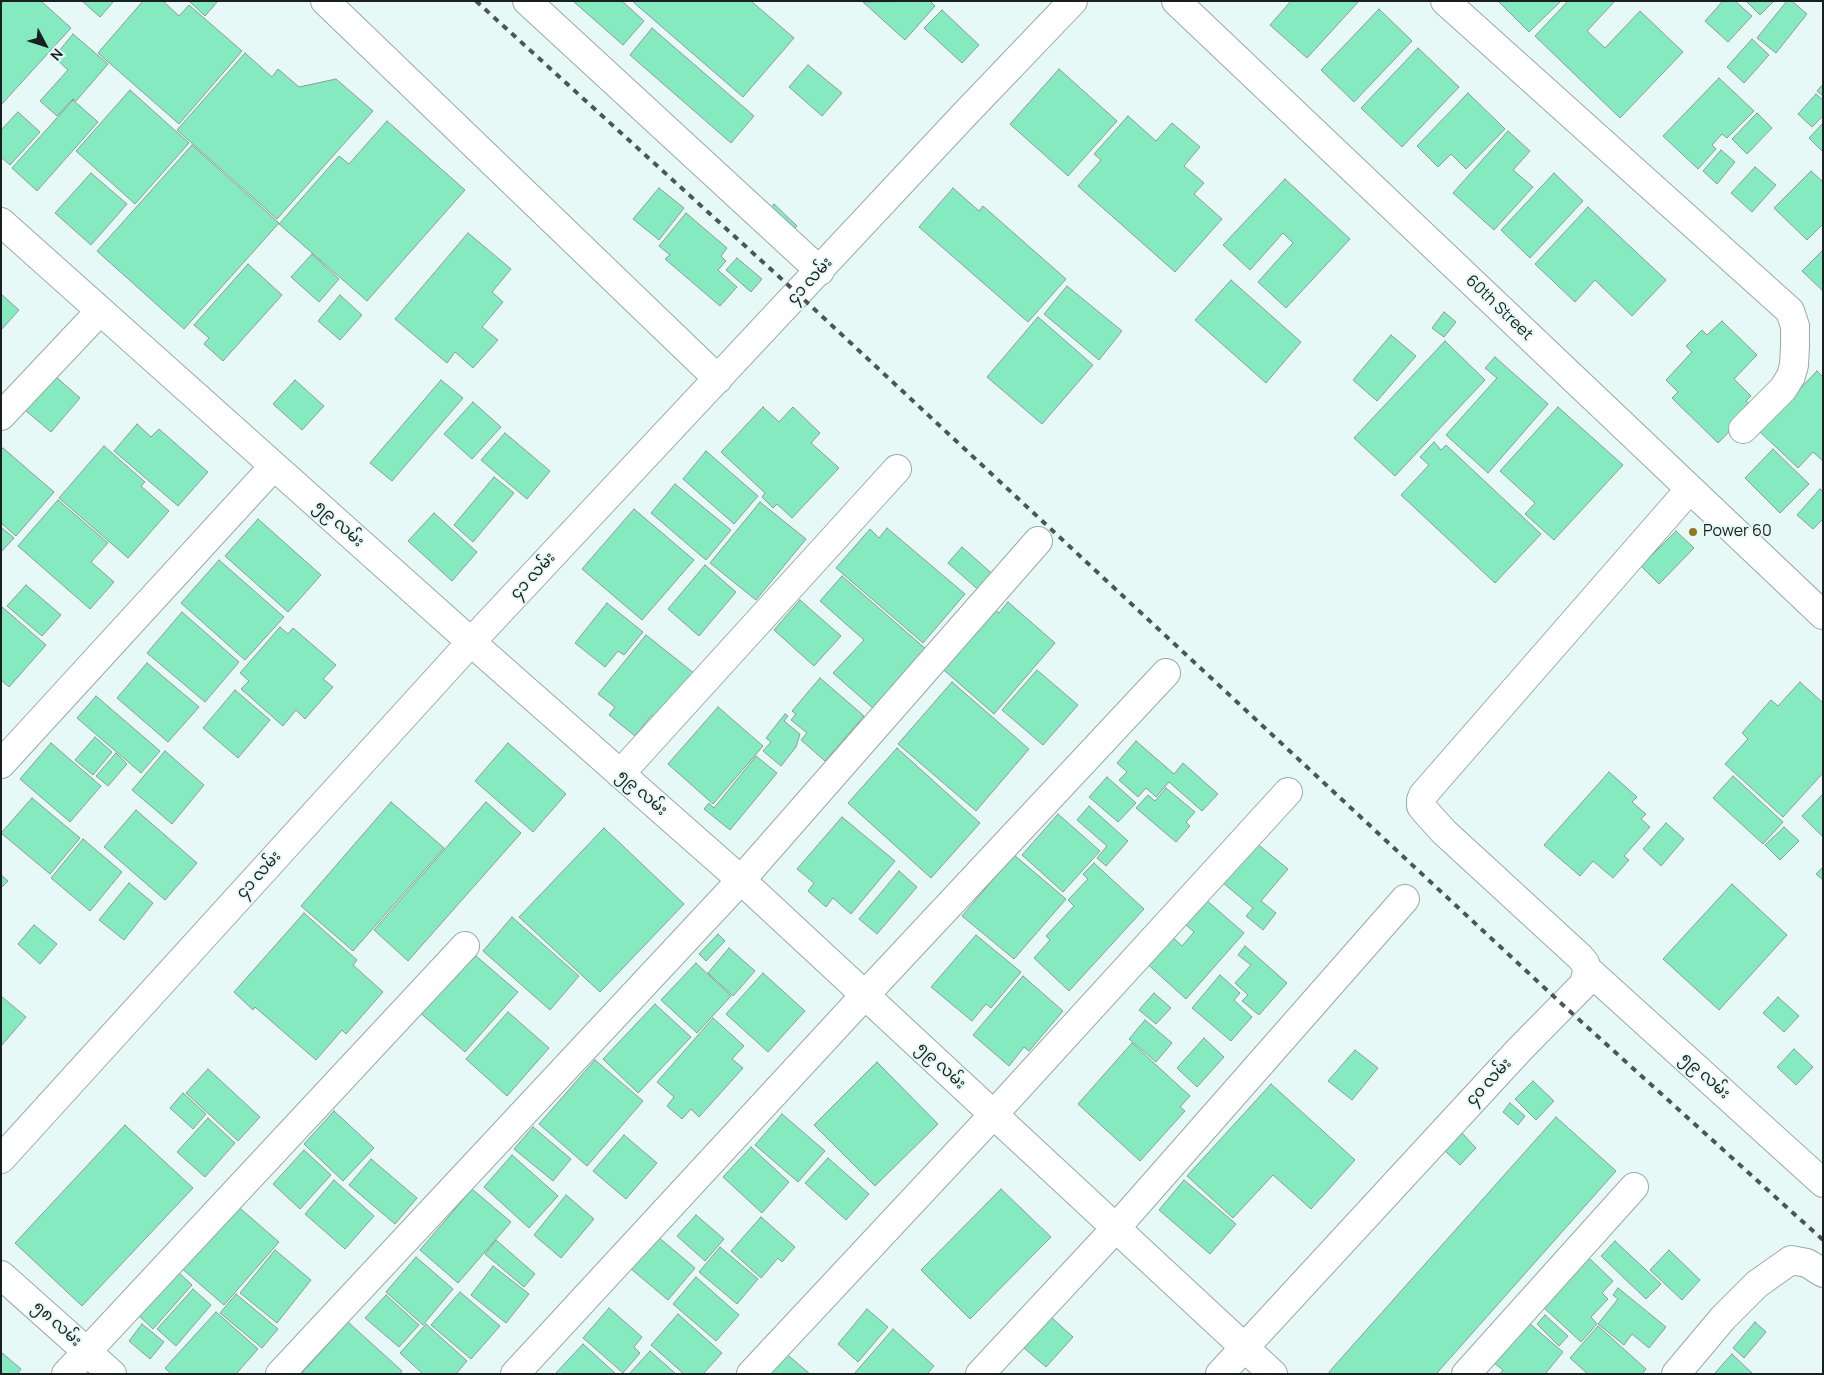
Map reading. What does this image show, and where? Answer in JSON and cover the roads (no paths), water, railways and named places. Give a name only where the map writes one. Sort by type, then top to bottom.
[{"type":"street","points":[[325,1],[718,379]]},
{"type":"street","points":[[527,1],[820,271]]},
{"type":"street","name":"၄၁ လမ်း","points":[[1,1159],[471,642],[1073,1]]},
{"type":"street","name":"60th Street","points":[[1176,1],[1689,490],[1822,614]]},
{"type":"street","points":[[1461,7],[1790,311],[1796,346],[1791,376],[1783,389],[1743,429]]},
{"type":"street","name":"၅၉ လမ်း","points":[[1,222],[471,642],[741,880],[1273,1374]]},
{"type":"street","points":[[1,416],[100,311]]},
{"type":"street","points":[[1,764],[274,466]]},
{"type":"street","points":[[620,774],[898,469]]},
{"type":"street","points":[[1587,969],[1580,957],[1431,819],[1421,806],[1421,800],[1423,795],[1689,490]]},
{"type":"street","points":[[280,1374],[741,880],[1038,541]]},
{"type":"street","points":[[515,1374],[1166,673]]},
{"type":"street","points":[[750,1374],[993,1115],[1288,792]]},
{"type":"street","points":[[980,1374],[1115,1229],[1405,899]]},
{"type":"street","points":[[66,1374],[465,946]]},
{"type":"street","name":"၅၉ လမ်း","points":[[1587,969],[1823,1183]]},
{"type":"street","name":"၄၀ လမ်း","points":[[1220,1374],[1520,1049],[1584,984],[1587,969]]},
{"type":"street","points":[[1466,1374],[1634,1187]]},
{"type":"street","points":[[1676,1374],[1723,1318],[1756,1284],[1791,1260],[1807,1262],[1823,1273]]},
{"type":"street","name":"၅၈ လမ်း","points":[[1,1274],[112,1374]]},
{"type":"railway","points":[[476,1],[798,294],[1564,1006],[1823,1240]]},
{"type":"place","name":"Power 60","points":[[1693,532]]}]
